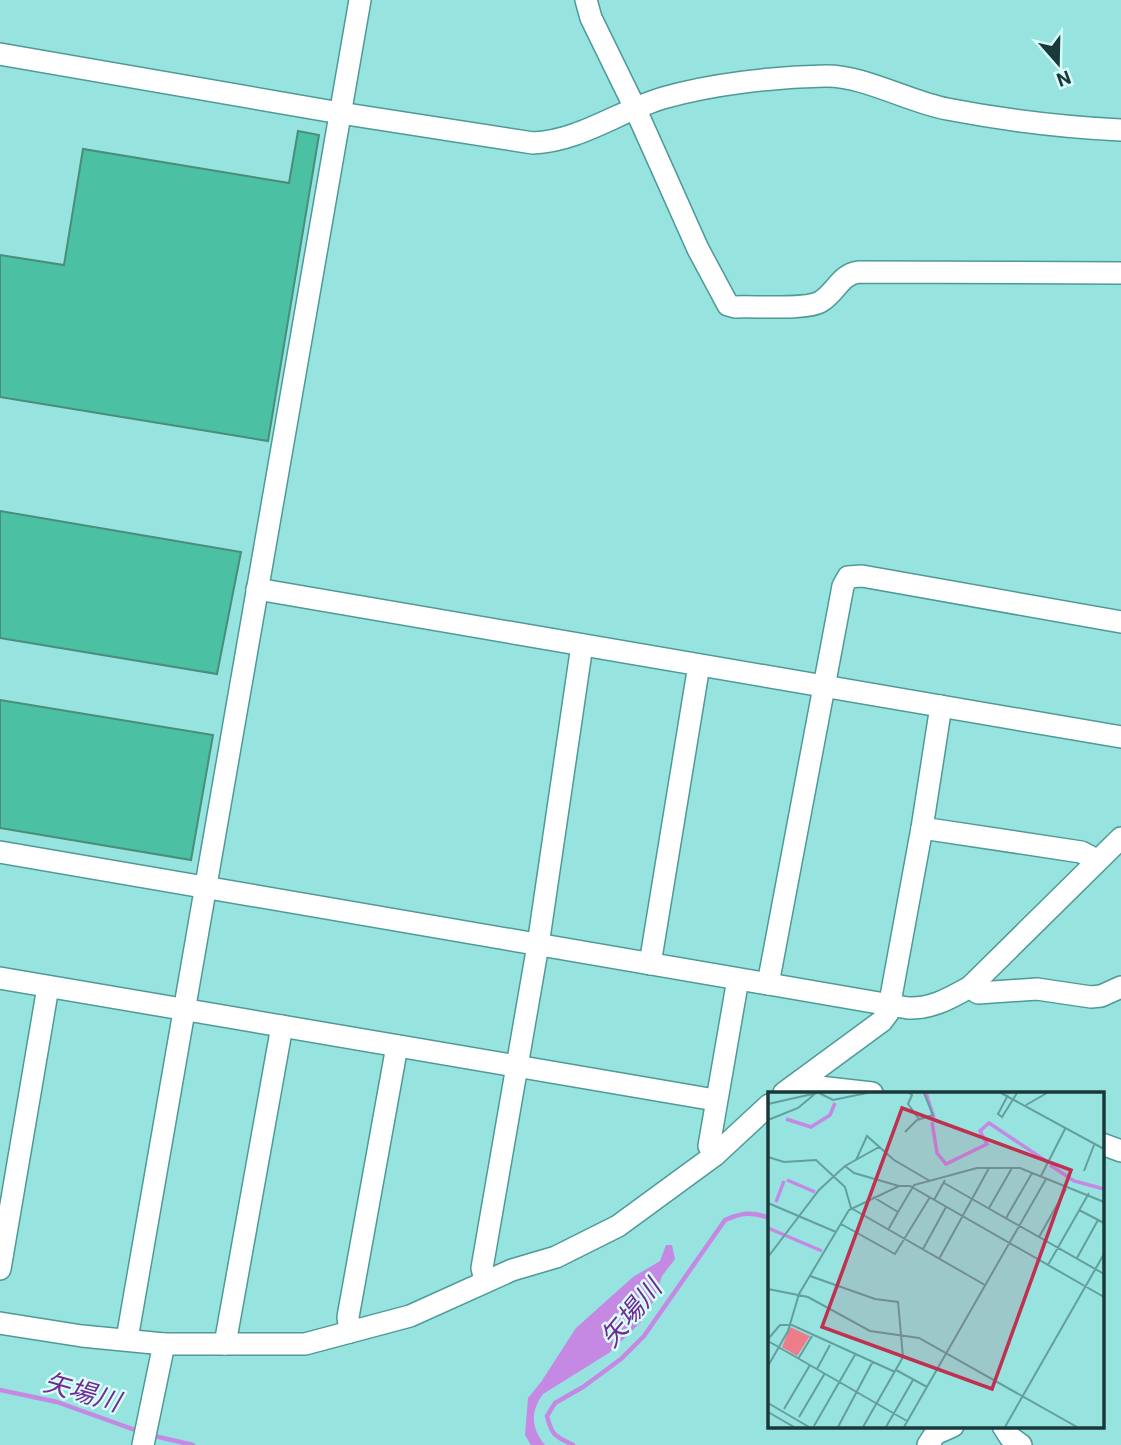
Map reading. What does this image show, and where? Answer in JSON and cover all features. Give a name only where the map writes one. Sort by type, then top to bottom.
[{"type":"street","points":[[127,1339],[360,0]]},
{"type":"street","points":[[586,0],[591,18],[698,249],[728,305],[814,304],[830,294],[845,277],[859,272],[1121,273]]},
{"type":"street","points":[[0,54],[340,113],[533,143],[572,136],[663,98],[753,80],[828,76],[849,79],[945,109],[1066,127],[1121,130]]},
{"type":"street","points":[[768,984],[843,586],[848,577],[1121,622]]},
{"type":"street","points":[[257,589],[1121,737]]},
{"type":"street","points":[[485,1281],[482,1268],[538,945],[582,645]]},
{"type":"street","points":[[650,964],[698,665]]},
{"type":"street","points":[[792,1087],[882,1021],[891,1005],[942,706]]},
{"type":"street","points":[[922,828],[1081,852],[1096,863]]},
{"type":"street","points":[[0,852],[922,1009],[970,987],[1121,838]]},
{"type":"street","points":[[0,978],[716,1100]]},
{"type":"street","points":[[715,1155],[709,1146],[738,979]]},
{"type":"street","points":[[0,1269],[48,986]]},
{"type":"street","points":[[970,987],[978,992],[988,993],[1037,989],[1091,997],[1101,996],[1121,987]]},
{"type":"street","points":[[225,1344],[282,1026]]},
{"type":"street","points":[[350,1332],[348,1317],[397,1046]]},
{"type":"street","points":[[792,1087],[810,1086],[864,1092]]},
{"type":"street","points":[[0,1323],[82,1336],[164,1344],[305,1344],[410,1316],[512,1270],[556,1258],[608,1232],[645,1208],[715,1155],[768,1106]]},
{"type":"street","points":[[1104,1145],[1121,1151]]},
{"type":"street","points":[[143,1445],[164,1344]]},
{"type":"street","points":[[928,1445],[935,1434],[948,1428]]},
{"type":"street","points":[[1004,1428],[1010,1437],[1021,1445]]},
{"type":"water","points":[[666,1245],[672,1245],[675,1259],[662,1276],[654,1300],[641,1322],[609,1353],[543,1394],[536,1407],[534,1420],[545,1445],[531,1445],[525,1435],[528,1398],[576,1328],[633,1277],[660,1261]]},
{"type":"building","points":[[298,131],[319,135],[268,441],[0,397],[0,255],[64,265],[83,149],[289,183]]},
{"type":"building","points":[[0,511],[241,552],[217,674],[0,638]]},
{"type":"building","points":[[0,700],[213,735],[191,860],[0,828]]},
{"type":"waterway","name":"矢場川","points":[[573,1445],[558,1437],[551,1428],[547,1416],[555,1403],[583,1387],[621,1359],[644,1336],[725,1220],[747,1214],[768,1218]]},
{"type":"waterway","name":"矢場川","points":[[0,1390],[57,1402],[138,1431]]},
{"type":"waterway","name":"矢場川","points":[[150,1435],[193,1445]]}]
